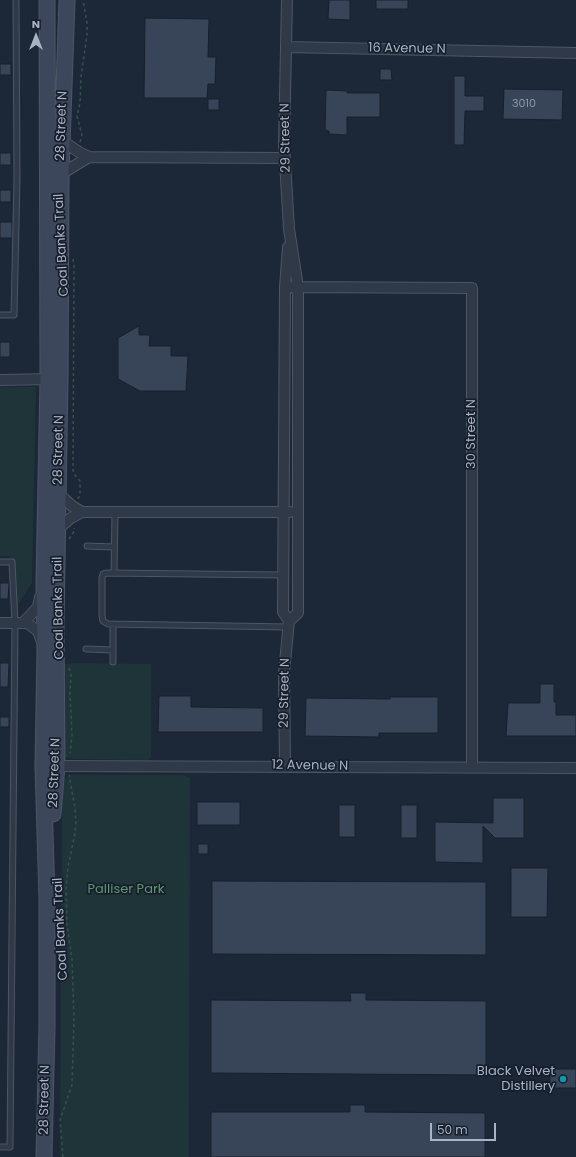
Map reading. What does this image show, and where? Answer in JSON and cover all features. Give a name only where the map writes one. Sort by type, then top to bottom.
[{"type":"main road","name":"28 Street N","points":[[44,1157],[47,1026],[47,899],[56,766],[58,529],[47,0]]},
{"type":"main road","name":"28 Street N","points":[[56,766],[45,652],[44,582],[54,379],[67,0]]},
{"type":"street","points":[[286,47],[287,0]]},
{"type":"street","name":"16 Avenue N","points":[[286,47],[576,53]]},
{"type":"street","name":"29 Street N","points":[[286,47],[285,158],[289,229]]},
{"type":"street","points":[[61,140],[90,157],[285,158]]},
{"type":"street","points":[[61,174],[90,157]]},
{"type":"street","points":[[289,229],[298,287],[298,613],[289,624],[283,612],[285,287],[289,229]]},
{"type":"street","name":"30 Street N","points":[[285,287],[472,288],[472,768]]},
{"type":"street","points":[[0,380],[54,379]]},
{"type":"street","points":[[58,492],[72,506],[82,512]]},
{"type":"street","points":[[58,529],[71,518],[82,512],[298,512]]},
{"type":"street","points":[[19,622],[38,607],[44,582]]},
{"type":"street","points":[[0,622],[28,623],[38,632],[45,652]]},
{"type":"street","name":"29 Street N","points":[[285,766],[284,672],[289,624]]},
{"type":"street","name":"12 Avenue N","points":[[56,766],[576,768]]},
{"type":"lane","points":[[0,315],[14,315],[17,179],[16,0]]},
{"type":"lane","points":[[114,573],[115,512]]},
{"type":"lane","points":[[87,546],[114,547]]},
{"type":"lane","points":[[0,562],[12,562],[19,622],[10,1147],[0,1147]]},
{"type":"lane","points":[[284,575],[107,573],[103,574],[102,578],[102,616],[103,621],[108,624],[289,624]]},
{"type":"lane","points":[[113,624],[113,662]]},
{"type":"lane","points":[[86,649],[113,650]]},
{"type":"path","points":[[75,149],[81,141],[82,135],[77,116],[80,103],[81,77],[87,35],[87,23],[83,0]]},
{"type":"path","name":"Coal Banks Trail","points":[[72,506],[80,496],[80,480],[74,474],[73,470],[73,257]]},
{"type":"path","name":"Coal Banks Trail","points":[[69,540],[75,530],[71,518]]},
{"type":"path","name":"Coal Banks Trail","points":[[64,1157],[60,1120],[72,1085],[74,1018],[72,960],[67,924],[66,888],[68,867],[76,823],[71,787],[56,766],[72,735],[70,694],[71,675],[68,664]]},
{"type":"green space","points":[[0,387],[36,387],[32,583],[17,606],[13,559],[8,556],[0,556]]},
{"type":"green space","points":[[60,664],[151,664],[151,757],[148,760],[74,759],[65,757],[61,751]]},
{"type":"green space","name":"Palliser Park","points":[[69,775],[184,775],[190,778],[189,1157],[60,1157],[62,782]]},
{"type":"building","points":[[329,0],[350,0],[350,20],[328,19]]},
{"type":"building","points":[[376,0],[408,0],[408,9],[376,9]]},
{"type":"building","points":[[145,18],[209,19],[208,57],[216,57],[215,84],[208,84],[207,98],[144,98]]},
{"type":"building","points":[[0,64],[11,64],[11,75],[0,75]]},
{"type":"building","points":[[380,69],[391,69],[392,80],[380,80]]},
{"type":"building","points":[[454,76],[465,76],[465,96],[484,96],[484,111],[465,111],[464,145],[454,145]]},
{"type":"building","points":[[504,89],[563,90],[562,120],[503,119]]},
{"type":"building","points":[[326,90],[347,91],[347,93],[380,93],[380,117],[347,117],[347,135],[329,134],[329,131],[325,130]]},
{"type":"building","points":[[208,99],[219,99],[219,110],[208,110]]},
{"type":"building","points":[[0,153],[11,153],[11,165],[0,165]]},
{"type":"building","points":[[0,190],[11,190],[11,202],[0,202]]},
{"type":"building","points":[[0,222],[12,222],[12,238],[0,238]]},
{"type":"building","points":[[139,326],[139,335],[150,335],[149,346],[171,346],[171,356],[188,356],[186,391],[140,391],[118,379],[118,338]]},
{"type":"building","points":[[0,342],[10,342],[10,357],[0,357]]},
{"type":"building","points":[[0,583],[9,583],[8,599],[0,599]]},
{"type":"building","points":[[0,663],[9,663],[8,687],[0,687]]},
{"type":"building","points":[[540,684],[554,684],[556,715],[576,715],[576,736],[506,736],[508,703],[540,703]]},
{"type":"building","points":[[159,696],[191,696],[191,707],[263,708],[263,732],[158,732]]},
{"type":"building","points":[[390,697],[438,697],[438,733],[379,733],[379,737],[305,736],[306,698],[390,699]]},
{"type":"building","points":[[0,717],[9,717],[9,727],[0,727]]},
{"type":"building","points":[[493,798],[524,798],[524,838],[495,838],[483,826],[483,863],[435,862],[435,822],[493,823]]},
{"type":"building","points":[[197,802],[240,802],[240,825],[197,825]]},
{"type":"building","points":[[339,805],[355,805],[355,837],[339,837]]},
{"type":"building","points":[[401,805],[417,805],[417,838],[401,838]]},
{"type":"building","points":[[198,844],[208,844],[208,854],[198,854]]},
{"type":"building","points":[[511,868],[548,868],[547,917],[511,917]]},
{"type":"building","points":[[212,881],[486,882],[486,955],[212,954]]},
{"type":"building","points":[[350,993],[366,993],[366,1000],[486,1001],[486,1075],[211,1073],[211,1000],[351,1001]]},
{"type":"building","name":"Black Velvet Distillery","points":[[550,1069],[576,1069],[576,1088],[550,1088]]},
{"type":"building","points":[[350,1105],[365,1105],[365,1112],[485,1113],[485,1157],[211,1157],[211,1112],[350,1112]]},
{"type":"place","name":"Black Velvet Distillery","points":[[563,1079]]}]
